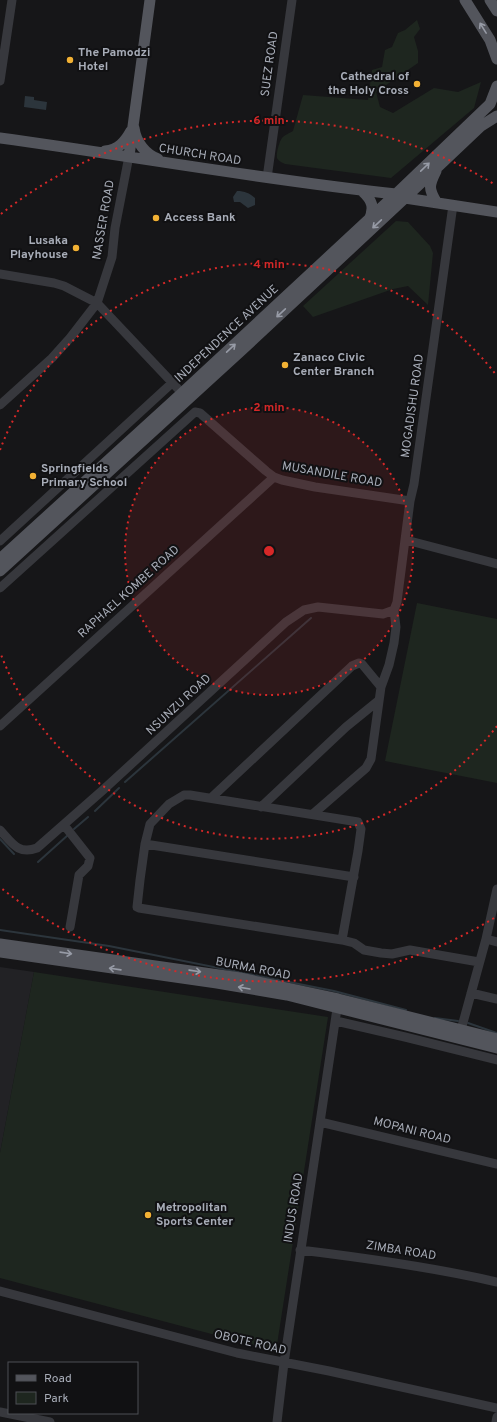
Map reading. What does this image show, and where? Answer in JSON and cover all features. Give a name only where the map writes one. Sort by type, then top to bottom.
[{"type":"main road","name":"NASSER ROAD","points":[[129,156],[150,0]]},
{"type":"main road","points":[[465,0],[490,40],[497,59]]},
{"type":"main road","points":[[490,0],[497,11]]},
{"type":"main road","name":"INDEPENDENCE AVENUE","points":[[0,571],[401,196],[490,104],[497,86]]},
{"type":"main road","name":"INDEPENDENCE AVENUE","points":[[0,559],[369,220],[438,167],[481,126],[497,116]]},
{"type":"main road","points":[[101,152],[113,150],[123,143],[130,132],[134,120]]},
{"type":"main road","points":[[134,120],[138,141],[153,157],[163,162]]},
{"type":"main road","name":"CHURCH ROAD","points":[[0,138],[129,156],[267,178],[401,196],[497,212]]},
{"type":"main road","points":[[437,203],[431,194],[430,188],[431,181],[438,167]]},
{"type":"main road","points":[[362,191],[372,202],[369,220]]},
{"type":"main road","name":"BURMA ROAD","points":[[0,944],[240,978],[338,1003],[497,1048]]},
{"type":"main road","name":"BURMA ROAD","points":[[0,952],[217,983],[338,1003],[497,1039]]},
{"type":"street","points":[[0,81],[12,0]]},
{"type":"street","name":"SUEZ ROAD","points":[[267,178],[292,0]]},
{"type":"street","name":"NASSER ROAD","points":[[0,405],[52,358],[70,338],[97,302],[112,257],[115,228],[129,156]]},
{"type":"street","name":"MOGADISHU ROAD","points":[[312,814],[369,764],[372,753],[380,687],[391,659],[396,627],[394,610],[397,602],[410,501],[416,469],[453,205]]},
{"type":"street","points":[[0,274],[54,283],[64,286],[97,302],[182,393]]},
{"type":"street","points":[[0,541],[172,383]]},
{"type":"street","name":"MUSANDILE ROAD","points":[[0,588],[194,412],[200,413],[274,477],[315,487],[410,501]]},
{"type":"street","name":"RAPHAEL KOMBE ROAD","points":[[0,726],[274,477]]},
{"type":"street","points":[[406,540],[497,564]]},
{"type":"street","name":"NSUNZU ROAD","points":[[0,830],[17,848],[25,851],[31,851],[42,845],[295,615],[304,610],[318,607],[383,614],[394,610]]},
{"type":"street","points":[[211,798],[352,666],[359,663],[362,664],[380,687]]},
{"type":"street","points":[[261,807],[346,727],[378,702]]},
{"type":"street","points":[[342,940],[361,829],[359,823],[356,821],[184,795],[173,801],[155,817],[150,824],[145,844],[140,880],[137,907],[139,908],[342,940],[354,943],[364,950],[381,953],[392,954],[410,950],[479,962]]},
{"type":"street","points":[[64,825],[90,858],[88,866],[79,875],[70,927]]},
{"type":"street","points":[[145,844],[354,877]]},
{"type":"street","points":[[461,1030],[486,939],[497,890]]},
{"type":"street","points":[[486,939],[497,942]]},
{"type":"street","points":[[471,993],[497,999]]},
{"type":"street","name":"INDUS ROAD","points":[[277,1422],[300,1250],[338,1003]]},
{"type":"street","points":[[336,1021],[497,1060]]},
{"type":"street","name":"MOPANI ROAD","points":[[320,1122],[497,1164]]},
{"type":"street","name":"ZIMBA ROAD","points":[[300,1250],[362,1257],[437,1269],[497,1282]]},
{"type":"street","name":"OBOTE ROAD","points":[[0,1292],[236,1353],[329,1371],[497,1408]]},
{"type":"street","points":[[10,1414],[50,1422]]},
{"type":"street","points":[[496,1422],[497,1417]]},
{"type":"shaded area","points":[[25,96],[34,97],[34,100],[47,102],[46,110],[24,107]]},
{"type":"shaded area","points":[[237,191],[245,192],[253,196],[255,198],[255,205],[248,208],[240,202],[234,202],[233,197]]},
{"type":"shaded area","points":[[0,967],[34,972],[0,1153]]},
{"type":"green space","points":[[417,20],[420,29],[414,37],[418,51],[418,63],[376,92],[380,107],[393,113],[434,88],[458,92],[481,82],[474,108],[391,178],[285,164],[278,160],[277,154],[280,142],[283,137],[293,131],[303,95],[368,100],[372,70],[382,67],[385,50],[392,47],[398,33],[405,30]]},
{"type":"green space","points":[[396,221],[408,222],[430,246],[433,253],[428,305],[408,286],[393,289],[313,317],[303,306]]},
{"type":"green space","points":[[417,603],[497,619],[497,783],[385,761]]},
{"type":"green space","name":"Metropolitan Sports Center","points":[[34,972],[328,1017],[276,1351],[0,1278],[0,1153]]},
{"type":"waterway","points":[[125,782],[311,618]]},
{"type":"waterway","points":[[95,811],[119,788]]},
{"type":"waterway","points":[[74,829],[88,817]]},
{"type":"waterway","points":[[38,862],[68,835]]},
{"type":"waterway","points":[[0,839],[14,854]]},
{"type":"waterway","points":[[0,930],[109,946],[334,991],[406,1010]]},
{"type":"waterway","points":[[435,1018],[458,1021]]},
{"type":"waterway","points":[[468,1023],[497,1033]]},
{"type":"place","name":"The Pamodzi Hotel","points":[[70,60]]},
{"type":"place","name":"Cathedral of the Holy Cross","points":[[417,84]]},
{"type":"place","name":"Access Bank","points":[[156,218]]},
{"type":"place","name":"Lusaka Playhouse","points":[[76,248]]},
{"type":"place","name":"Zanaco Civic Center Branch","points":[[285,365]]},
{"type":"place","name":"Springfields Primary School","points":[[33,476]]},
{"type":"place","name":"Metropolitan Sports Center","points":[[148,1215]]}]
